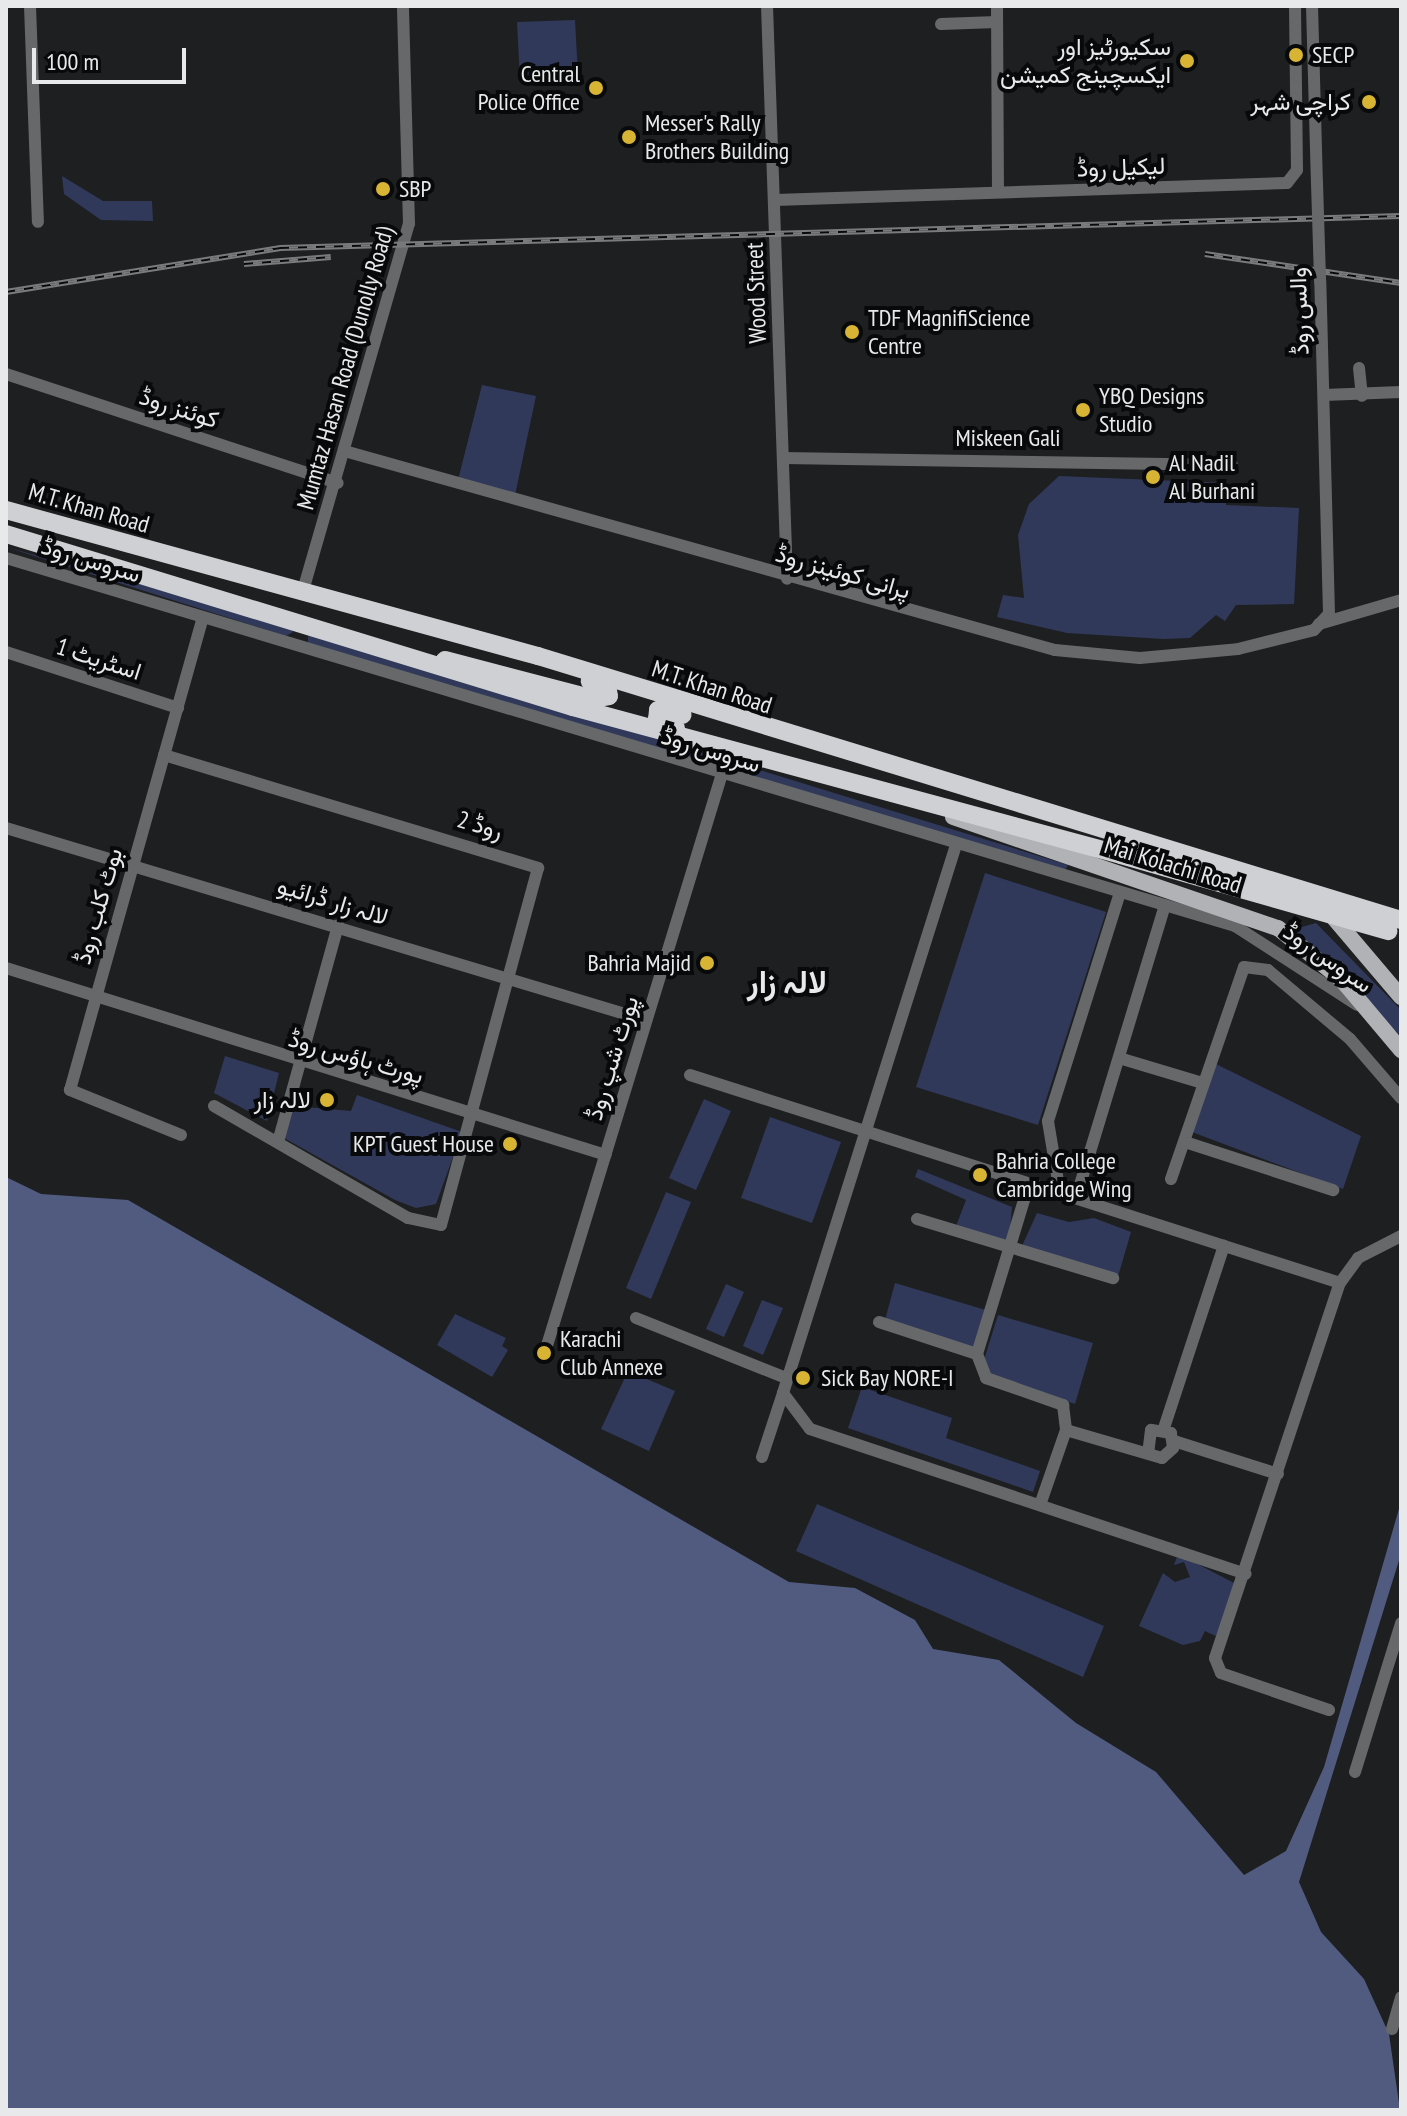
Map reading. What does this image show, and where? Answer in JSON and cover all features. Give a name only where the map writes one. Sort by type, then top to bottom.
[{"type":"highway","name":"M.T. Khan Road","points":[[6,510],[302,594],[456,633],[871,763],[1401,920]]},
{"type":"highway","name":"M.T. Khan Road","points":[[11,537],[385,651],[887,794],[1121,855],[1401,935]]},
{"type":"highway","points":[[385,651],[478,664],[594,699],[609,696],[607,686],[456,633]]},
{"type":"highway","points":[[734,750],[655,715],[664,708],[797,751],[871,763]]},
{"type":"main road","name":"Mai Kolachi Road","points":[[887,794],[1278,928],[1383,1024],[1401,1050]]},
{"type":"main road","points":[[1291,885],[1318,900],[1401,997]]},
{"type":"street","points":[[30,6],[38,222]]},
{"type":"street","name":"Mumtaz Hasan Road (Dunolly Road)","points":[[302,594],[348,452],[409,224],[403,6]]},
{"type":"street","name":"Wood Street","points":[[767,6],[787,579]]},
{"type":"street","points":[[997,6],[998,192]]},
{"type":"street","name":"لیکیل روڈ","points":[[775,200],[1287,183],[1297,170],[1295,6]]},
{"type":"street","name":"والس روڈ","points":[[1312,6],[1329,614]]},
{"type":"street","points":[[941,24],[997,22]]},
{"type":"street","points":[[1359,368],[1362,396]]},
{"type":"street","name":"کوئنز روڈ","points":[[6,374],[338,483]]},
{"type":"street","points":[[1324,395],[1362,396],[1401,392]]},
{"type":"street","name":"پرانی کوئینز روڈ","points":[[348,452],[787,579],[1090,655],[1191,657],[1278,642],[1319,624],[1329,614]]},
{"type":"street","name":"Miskeen Gali","points":[[784,458],[1232,465]]},
{"type":"street","name":"سروس روڈ","points":[[6,558],[721,777],[1165,905],[1276,946],[1383,1024]]},
{"type":"street","points":[[1319,624],[1401,600]]},
{"type":"street","name":"بوٹ کلب روڈ","points":[[181,1135],[71,1094],[97,991],[203,618]]},
{"type":"street","points":[[297,646],[306,625]]},
{"type":"street","name":"اسٹریٹ 1","points":[[6,652],[178,708]]},
{"type":"street","name":"روڈ 2","points":[[164,755],[535,864],[512,979],[475,1114],[438,1226],[408,1218],[278,1142]]},
{"type":"street","name":"پورٹ شپ روڈ","points":[[545,1352],[721,777]]},
{"type":"street","name":"لالہ زار ڈرائیو","points":[[6,828],[338,925],[645,1020]]},
{"type":"street","points":[[762,1457],[863,1130],[956,845]]},
{"type":"street","points":[[1079,880],[1084,862]]},
{"type":"street","points":[[1060,1193],[1048,1121],[1120,892]]},
{"type":"street","points":[[1076,1198],[1165,905]]},
{"type":"street","points":[[214,1106],[278,1142],[338,925]]},
{"type":"street","points":[[1171,1179],[1235,977],[1255,966],[1350,1039],[1401,1098]]},
{"type":"street","name":"پورٹ ہاؤس روڈ","points":[[6,968],[97,991],[298,1064],[606,1155]]},
{"type":"street","points":[[1119,1058],[1203,1083]]},
{"type":"street","points":[[690,1075],[1340,1283]]},
{"type":"street","points":[[1185,1142],[1333,1190]]},
{"type":"street","points":[[1029,1184],[977,1354],[986,1378],[1063,1405],[1066,1430],[1040,1505]]},
{"type":"street","points":[[917,1219],[1113,1278]]},
{"type":"street","points":[[1329,1710],[1215,1666],[1340,1283],[1358,1258],[1401,1236]]},
{"type":"street","points":[[1164,1428],[1224,1246]]},
{"type":"street","points":[[636,1318],[786,1378]]},
{"type":"street","points":[[879,1322],[977,1354]]},
{"type":"street","points":[[783,1393],[810,1429],[1245,1574]]},
{"type":"street","points":[[1164,1428],[1174,1441],[1278,1474]]},
{"type":"street","points":[[1148,1453],[1146,1434],[1164,1428]]},
{"type":"street","points":[[1066,1430],[1162,1458],[1174,1441]]},
{"type":"street","points":[[1355,1772],[1401,1623]]},
{"type":"street","points":[[1392,2029],[1401,1997]]},
{"type":"shaded area","points":[[575,20],[578,76],[520,78],[517,22]]},
{"type":"shaded area","points":[[62,176],[103,201],[152,201],[153,221],[101,220],[64,194]]},
{"type":"shaded area","points":[[482,385],[536,396],[514,500],[457,484]]},
{"type":"shaded area","points":[[1059,476],[1226,483],[1226,505],[1299,508],[1294,604],[1236,605],[1225,621],[1216,615],[1190,638],[1067,633],[997,617],[1003,595],[1024,598],[1018,535],[1029,504]]},
{"type":"shaded area","points":[[6,547],[290,626],[293,632],[286,636]]},
{"type":"shaded area","points":[[308,635],[1068,865],[1064,872],[308,645]]},
{"type":"shaded area","points":[[985,873],[1106,912],[1038,1125],[916,1087]]},
{"type":"shaded area","points":[[1316,923],[1401,1010],[1401,1036],[1291,930]]},
{"type":"shaded area","points":[[225,1056],[279,1073],[267,1121],[214,1093]]},
{"type":"shaded area","points":[[1214,1063],[1361,1136],[1343,1189],[1192,1132]]},
{"type":"shaded area","points":[[357,1095],[462,1132],[436,1204],[416,1208],[395,1200],[284,1138],[294,1106],[351,1111]]},
{"type":"shaded area","points":[[704,1099],[731,1111],[696,1190],[669,1178]]},
{"type":"shaded area","points":[[770,1117],[841,1142],[812,1223],[741,1198]]},
{"type":"shaded area","points":[[918,1169],[1012,1207],[1009,1241],[956,1226],[966,1200],[915,1177]]},
{"type":"shaded area","points":[[6,1177],[41,1194],[128,1200],[789,1582],[855,1588],[915,1620],[933,1649],[999,1660],[1076,1723],[1156,1772],[1244,1875],[1286,1851],[1324,1767],[1401,1502],[1401,1554],[1299,1882],[1321,1932],[1364,1979],[1389,2034],[1400,2110],[6,2110]]},
{"type":"shaded area","points":[[666,1192],[691,1202],[651,1299],[626,1288]]},
{"type":"shaded area","points":[[1037,1213],[1069,1222],[1094,1218],[1131,1232],[1117,1280],[1022,1246]]},
{"type":"shaded area","points":[[895,1283],[989,1311],[974,1348],[885,1320]]},
{"type":"shaded area","points":[[726,1284],[744,1292],[724,1337],[706,1329]]},
{"type":"shaded area","points":[[762,1300],[783,1308],[763,1355],[743,1346]]},
{"type":"shaded area","points":[[455,1314],[506,1338],[502,1346],[508,1350],[492,1377],[437,1345]]},
{"type":"shaded area","points":[[998,1315],[1093,1343],[1075,1404],[988,1374],[983,1363]]},
{"type":"shaded area","points":[[628,1371],[675,1391],[649,1451],[601,1429]]},
{"type":"shaded area","points":[[862,1387],[952,1418],[946,1438],[1040,1471],[1033,1492],[848,1428]]},
{"type":"shaded area","points":[[817,1504],[1104,1626],[1083,1677],[796,1551]]},
{"type":"shaded area","points":[[1178,1554],[1238,1585],[1216,1636],[1205,1631],[1200,1641],[1183,1645],[1139,1626],[1163,1573],[1175,1582],[1190,1577],[1184,1562],[1174,1565]]},
{"type":"railway","points":[[6,292],[280,248],[1401,216]]},
{"type":"railway","points":[[1205,254],[1401,283]]},
{"type":"railway","points":[[244,264],[331,257]]},
{"type":"place","name":"SECP","points":[[1296,55]]},
{"type":"place","name":"سکیورٹیز اور ایکسچینج کمیشن","points":[[1187,61]]},
{"type":"place","name":"Central Police Office","points":[[596,88]]},
{"type":"place","name":"کراچی شہر","points":[[1369,102]]},
{"type":"place","name":"Messer's Rally Brothers Building","points":[[629,137]]},
{"type":"place","name":"SBP","points":[[383,189]]},
{"type":"place","name":"TDF MagnifiScience Centre","points":[[852,332]]},
{"type":"place","name":"YBQ Designs Studio","points":[[1083,410]]},
{"type":"place","name":"Al Nadil Al Burhani","points":[[1153,477]]},
{"type":"place","name":"Bahria Majid","points":[[707,963]]},
{"type":"place","name":"لالہ زار","points":[[327,1100]]},
{"type":"place","name":"KPT Guest House","points":[[510,1144]]},
{"type":"place","name":"Bahria College Cambridge Wing","points":[[980,1175]]},
{"type":"place","name":"Karachi Club Annexe","points":[[544,1353]]},
{"type":"place","name":"Sick Bay NORE-I","points":[[803,1378]]},
{"type":"district","name":"لالہ زار","points":[[787,981]]}]
